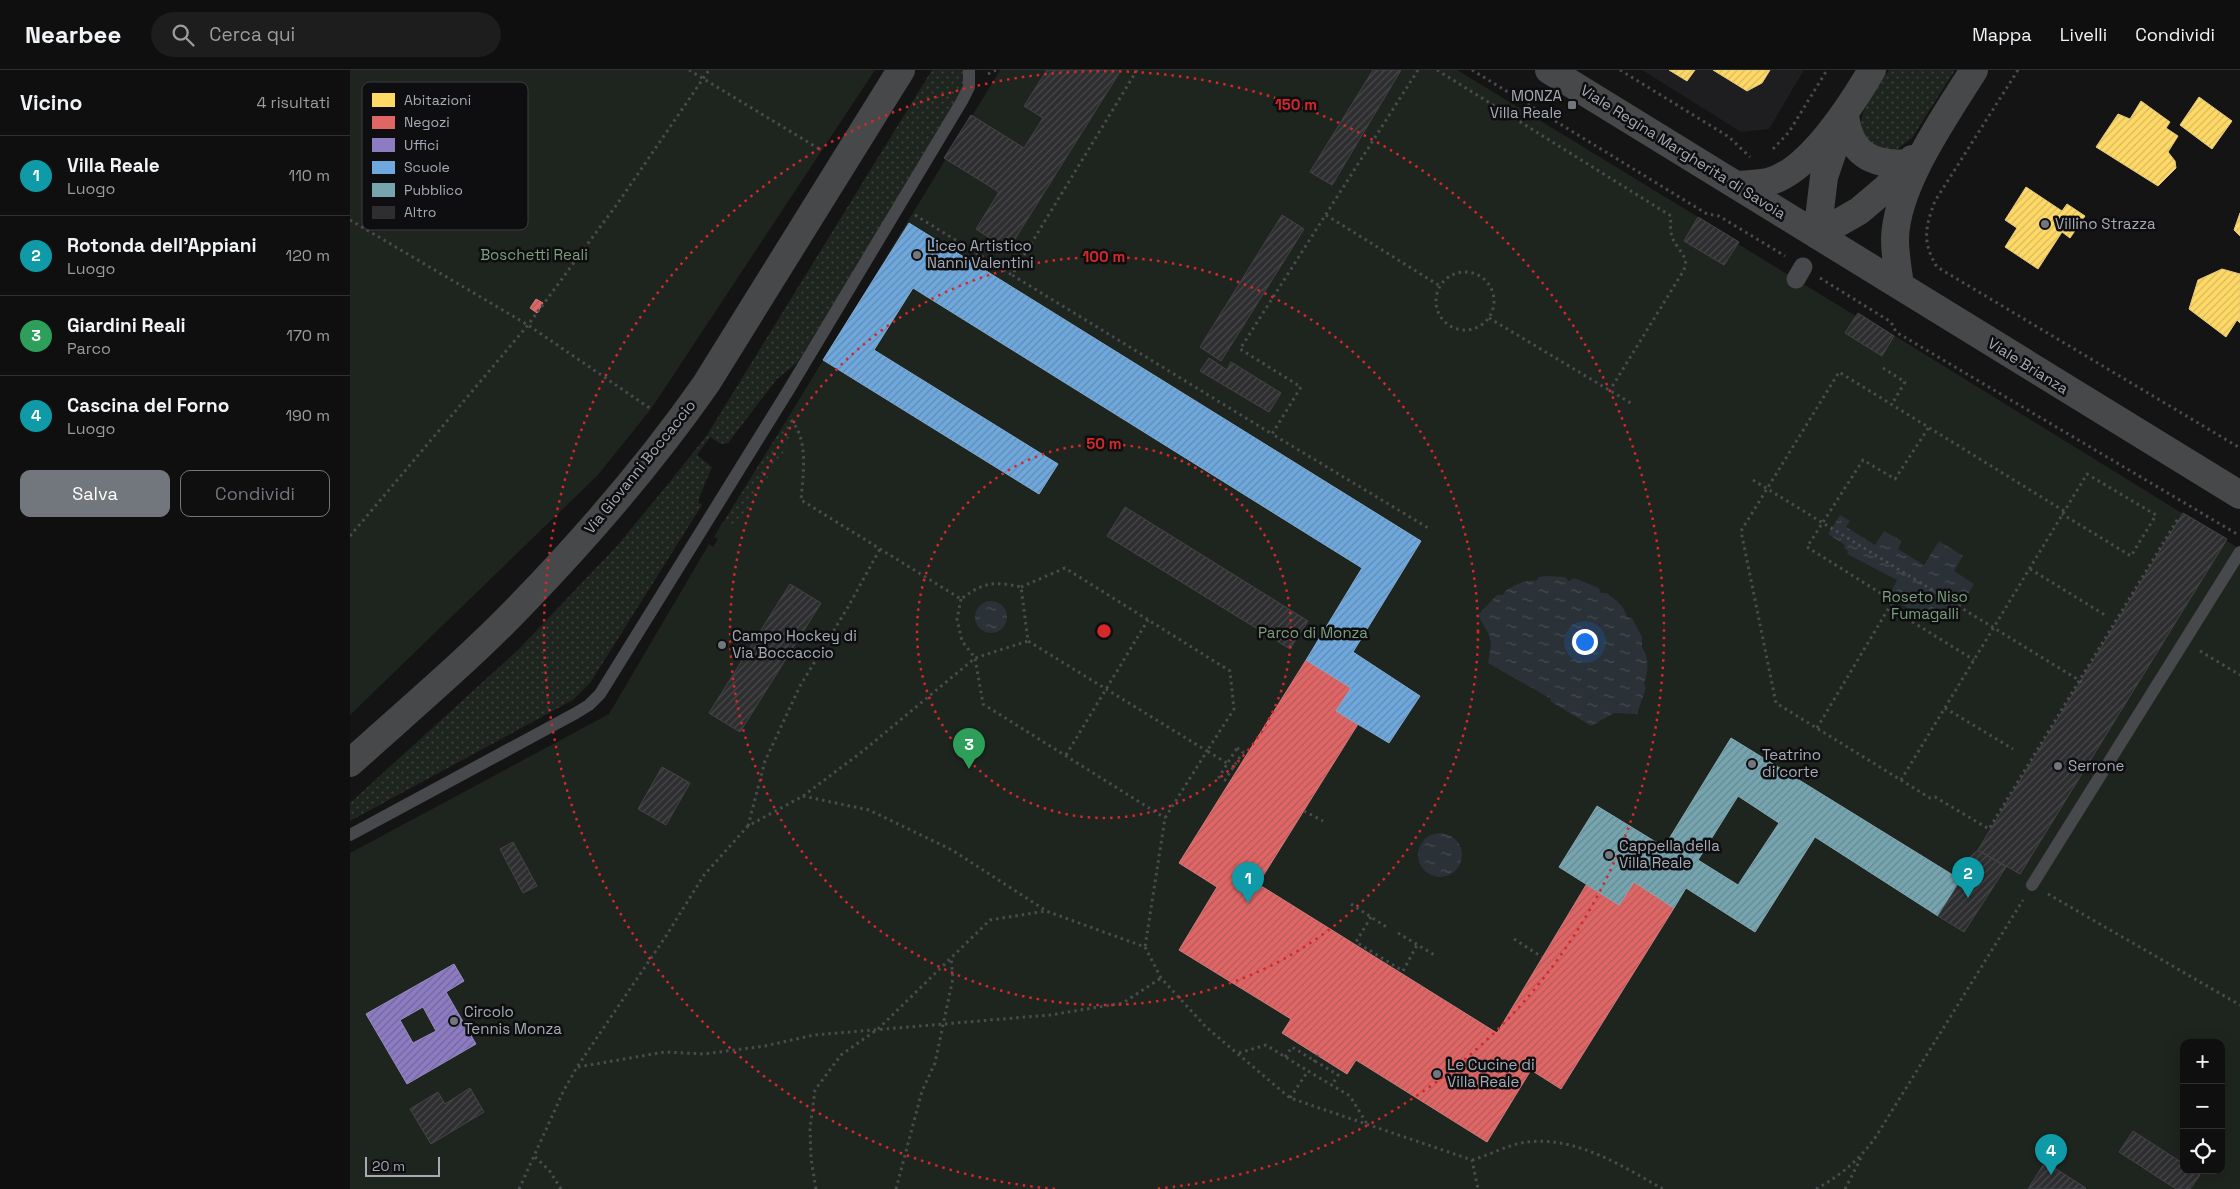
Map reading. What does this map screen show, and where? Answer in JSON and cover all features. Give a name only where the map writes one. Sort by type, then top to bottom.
[{"type":"main road","name":"Via Giovanni Boccaccio","points":[[350,764],[518,608],[612,506],[675,428],[706,384],[900,70]]},
{"type":"main road","name":"Viale Regina Margherita di Savoia","points":[[1549,70],[1817,235]]},
{"type":"main road","points":[[1738,185],[1770,182],[1789,173],[1806,158],[1845,115],[1872,70]]},
{"type":"main road","points":[[1900,286],[1895,240],[1898,219],[1905,194],[1930,141],[1974,70]]},
{"type":"main road","points":[[1845,115],[1847,132],[1863,153],[1886,165],[1908,163]]},
{"type":"main road","points":[[1817,235],[1824,178],[1845,115]]},
{"type":"main road","points":[[1817,235],[1859,211],[1885,189],[1930,141]]},
{"type":"main road","name":"Viale Brianza","points":[[1817,235],[2240,495]]},
{"type":"lane","points":[[350,835],[589,705],[600,694],[776,409],[962,101],[969,87],[970,70]]},
{"type":"lane","points":[[2032,885],[2240,552]]},
{"type":"path","points":[[689,70],[843,163]]},
{"type":"path","points":[[350,536],[528,326],[709,70]]},
{"type":"path","points":[[986,75],[996,70]]},
{"type":"path","points":[[1012,275],[1137,70]]},
{"type":"path","points":[[1272,434],[1301,387],[1240,349],[1418,70]]},
{"type":"path","points":[[1437,70],[1671,216],[1669,233],[1673,243],[1686,260],[1684,270],[1610,390]]},
{"type":"path","points":[[1472,70],[1707,214],[1719,216],[1799,273],[1891,322],[1896,332],[2240,535]]},
{"type":"path","points":[[1620,70],[1729,137],[1746,155],[1755,159]]},
{"type":"path","points":[[1772,150],[1789,132],[1827,70]]},
{"type":"path","points":[[2018,70],[1935,201],[1928,219],[1925,239],[1937,267],[2240,448]]},
{"type":"path","points":[[899,206],[1430,529]]},
{"type":"path","points":[[1326,215],[1440,286]]},
{"type":"path","points":[[350,220],[362,227]]},
{"type":"path","points":[[367,230],[528,326],[651,409]]},
{"type":"path","points":[[1463,272],[1481,276],[1492,291],[1493,309],[1489,318],[1474,330],[1454,329],[1445,323],[1438,311],[1436,296],[1440,286],[1446,279],[1463,272]]},
{"type":"path","points":[[1489,318],[1634,405]]},
{"type":"path","points":[[1883,368],[1905,382],[1892,404]]},
{"type":"path","points":[[1901,780],[2063,512],[2087,474],[2156,515],[2131,556],[2063,512],[1929,427],[1839,372],[1741,531],[1776,702],[1817,728],[1930,798],[1935,797],[1988,829],[2081,681],[2179,517]]},
{"type":"path","points":[[776,409],[788,417],[799,434],[803,466],[801,500],[961,599]]},
{"type":"path","points":[[1817,728],[1893,602],[1807,547],[1863,460],[1895,480],[1929,427]]},
{"type":"path","points":[[1753,480],[2081,681]]},
{"type":"path","points":[[748,826],[765,761],[800,686],[848,607],[880,549]]},
{"type":"path","points":[[1165,818],[983,704],[975,658],[962,641],[957,619],[961,599],[977,587],[1001,583],[1021,586],[1065,568],[1230,672],[1234,709],[1165,818],[1145,947],[1161,978],[1206,1027],[1290,1098],[1472,1160],[1526,1142],[1553,1143],[1584,1150],[1611,1160],[1663,1189]]},
{"type":"path","points":[[2030,569],[2105,615]]},
{"type":"path","points":[[1021,586],[1028,641]]},
{"type":"path","points":[[1889,608],[1974,660]]},
{"type":"path","points":[[1066,755],[1148,620]]},
{"type":"path","points":[[519,1189],[535,1157],[562,1092],[666,936],[704,875],[748,826],[803,796],[863,751],[975,658],[1028,641],[1228,763]]},
{"type":"path","points":[[2183,642],[2240,676]]},
{"type":"path","points":[[1945,708],[2012,749]]},
{"type":"path","points":[[1237,748],[1243,752],[1225,780],[1219,777],[1228,763],[1237,748]]},
{"type":"path","points":[[1233,766],[1238,769]]},
{"type":"path","points":[[803,796],[869,810],[952,850],[1046,910],[1145,947]]},
{"type":"path","points":[[1304,811],[1323,821]]},
{"type":"path","points":[[1845,1189],[1863,1155],[2032,885],[2240,1005]]},
{"type":"path","points":[[1351,904],[1388,928]]},
{"type":"path","points":[[816,1189],[811,1159],[810,1128],[815,1090],[841,1055],[878,1029],[990,920],[1046,910]]},
{"type":"path","points":[[1371,916],[1356,942],[1377,957],[1403,971],[1417,945]]},
{"type":"path","points":[[1398,933],[1436,956]]},
{"type":"path","points":[[1514,939],[1542,957]]},
{"type":"path","points":[[896,1189],[922,1091],[935,1063],[953,978],[951,958]]},
{"type":"path","points":[[577,1067],[665,1052],[704,1054],[765,1046],[814,1035],[1050,1015],[1122,1003],[1161,978]]},
{"type":"path","points":[[1238,1053],[1266,1045],[1350,1096],[1368,1124]]},
{"type":"path","points":[[1285,1057],[1292,1047],[1338,1075],[1332,1085]]},
{"type":"path","points":[[1314,1062],[1318,1055]]},
{"type":"path","points":[[1290,1098],[1308,1071]]},
{"type":"path","points":[[1816,1189],[1834,1179],[1863,1155]]},
{"type":"path","points":[[535,1157],[549,1170],[561,1189]]},
{"type":"path","points":[[1472,1160],[1478,1189]]},
{"type":"shaded area","points":[[1642,70],[1804,70],[1769,129],[1741,132]]},
{"type":"green space","name":"Boschetti Reali","points":[[350,70],[875,70],[651,409],[597,476],[350,715]]},
{"type":"green space","points":[[932,70],[972,70],[963,95],[797,363],[777,379],[728,443],[721,444],[710,437],[697,455],[712,467],[699,498],[699,503],[702,505],[590,683],[573,700],[350,821],[350,803],[519,649],[616,547],[707,435]]},
{"type":"green space","name":"Parco di Monza","points":[[1000,70],[1457,70],[1739,242],[1738,244],[1856,316],[1858,313],[2240,549],[2240,1189],[350,1189],[350,853],[609,714],[709,544],[713,547],[718,539],[714,537],[722,523],[732,526],[742,519],[792,439],[790,426],[786,421]]},
{"type":"green space","points":[[1889,70],[1955,70],[1912,138],[1896,150],[1876,149],[1864,136],[1861,127],[1864,110]]},
{"type":"green space","points":[[786,421],[790,426],[792,439],[747,522],[719,529]]},
{"type":"water","points":[[1840,515],[1850,521],[1846,527],[1875,545],[1884,531],[1902,541],[1898,549],[1924,565],[1939,541],[1963,556],[1954,571],[1974,584],[1956,615],[1944,608],[1934,625],[1902,605],[1904,600],[1891,592],[1897,580],[1847,554],[1848,551],[1844,548],[1845,545],[1828,534]]},
{"type":"water","points":[[1539,577],[1565,577],[1569,581],[1574,578],[1599,588],[1601,593],[1607,593],[1620,604],[1627,617],[1632,618],[1642,637],[1642,647],[1648,665],[1644,684],[1646,688],[1637,714],[1614,713],[1591,726],[1550,701],[1551,699],[1488,663],[1491,644],[1489,635],[1478,615],[1497,595],[1503,595],[1505,591],[1520,583],[1536,581]]},
{"type":"water","points":[[991,601],[1002,606],[1007,617],[1002,628],[991,633],[980,628],[975,617],[980,606]]},
{"type":"water","points":[[1440,833],[1452,837],[1458,843],[1462,855],[1458,867],[1452,873],[1440,877],[1428,873],[1422,867],[1418,855],[1422,843],[1428,837]]},
{"type":"building: Abitazioni","points":[[1669,70],[1695,70],[1687,81]]},
{"type":"building: Abitazioni","points":[[1713,70],[1770,70],[1762,83],[1747,91]]},
{"type":"building: Abitazioni","points":[[2199,97],[2232,121],[2212,149],[2180,125]]},
{"type":"building: Abitazioni","points":[[2141,101],[2170,122],[2166,128],[2178,136],[2168,152],[2175,161],[2176,168],[2158,186],[2096,147],[2118,114],[2130,119]]},
{"type":"building: Abitazioni","name":"Villino Strazza","points":[[2026,187],[2062,211],[2067,204],[2085,216],[2070,238],[2062,232],[2038,269],[2005,247],[2017,228],[2005,220]]},
{"type":"building: Abitazioni","points":[[2240,213],[2240,236],[2234,230]]},
{"type":"building: Abitazioni","points":[[2222,269],[2240,274],[2240,323],[2237,320],[2226,337],[2189,309],[2198,280]]},
{"type":"building: Negozi","points":[[536,299],[543,303],[537,313],[530,308]]},
{"type":"building: Negozi","points":[[1306,660],[1351,688],[1336,711],[1358,724],[1258,884],[1497,1033],[1586,885],[1619,905],[1634,882],[1674,908],[1561,1089],[1531,1070],[1487,1142],[1356,1060],[1347,1074],[1282,1033],[1291,1019],[1179,950],[1217,887],[1179,863]]},
{"type":"building: Uffici","points":[[454,964],[464,981],[446,992],[476,1044],[407,1084],[366,1014]],"holes":[[[423,1007],[436,1031],[413,1043],[400,1020]]]},
{"type":"building: Scuole","points":[[909,223],[1421,541],[1353,652],[1420,696],[1389,743],[1336,711],[1351,688],[1306,660],[1362,568],[913,288],[874,350],[1058,464],[1039,494],[823,360]]},
{"type":"building: Pubblico","points":[[1731,738],[1961,880],[1938,916],[1815,837],[1755,932],[1686,888],[1674,908],[1634,882],[1619,905],[1559,867],[1597,806],[1664,847]],"holes":[[[1738,796],[1779,823],[1738,885],[1698,860]]]},
{"type":"building: Altro","points":[[1047,70],[1121,70],[1008,250],[976,229],[999,192],[944,158],[971,115],[1024,148],[1043,118],[1024,106]]},
{"type":"building: Altro","points":[[1373,70],[1401,70],[1332,185],[1310,172]]},
{"type":"building: Altro","points":[[1282,215],[1304,229],[1221,361],[1200,347]]},
{"type":"building: Altro","points":[[1698,217],[1739,242],[1724,265],[1684,241]]},
{"type":"building: Altro","points":[[1858,313],[1894,336],[1882,356],[1845,333]]},
{"type":"building: Altro","points":[[1209,358],[1227,370],[1231,362],[1281,393],[1269,412],[1200,371]]},
{"type":"building: Altro","points":[[1125,507],[1308,621],[1290,649],[1107,536]]},
{"type":"building: Altro","name":"Serrone","points":[[2183,513],[2227,539],[2020,874],[1978,850]]},
{"type":"building: Altro","points":[[790,584],[821,603],[740,732],[709,713]]},
{"type":"building: Altro","points":[[662,767],[690,783],[666,825],[638,809]]},
{"type":"building: Altro","points":[[513,842],[537,886],[523,893],[500,849]]},
{"type":"building: Altro","points":[[1978,850],[2006,867],[1964,932],[1938,916],[1961,880],[1964,862]]},
{"type":"building: Altro","points":[[470,1088],[484,1112],[431,1144],[410,1109],[438,1092],[445,1104]]},
{"type":"building: Altro","points":[[2133,1131],[2180,1161],[2180,1174],[2200,1175],[2190,1189],[2176,1189],[2119,1152]]},
{"type":"building: Altro","points":[[2045,1162],[2086,1188],[2028,1189]]},
{"type":"place","name":"MONZA Villa Reale","points":[[1572,105]]},
{"type":"place","name":"Villino Strazza","points":[[2045,224]]},
{"type":"place","name":"Liceo Artistico Nanni Valentini","points":[[917,255]]},
{"type":"place","name":"Campo Hockey di Via Boccaccio","points":[[722,645]]},
{"type":"place","name":"Teatrino di corte","points":[[1752,764]]},
{"type":"place","name":"Serrone","points":[[2058,766]]},
{"type":"place","name":"Giardini Reali","points":[[969,769]]},
{"type":"place","name":"Cappella della Villa Reale","points":[[1609,855]]},
{"type":"place","name":"Rotonda dell'Appiani","points":[[1968,898]]},
{"type":"place","name":"Villa Reale","points":[[1248,903]]},
{"type":"place","name":"Circolo Tennis Monza","points":[[454,1021]]},
{"type":"place","name":"Le Cucine di Villa Reale","points":[[1437,1074]]},
{"type":"place","name":"Cascina del Forno","points":[[2051,1175]]},
{"type":"park label","name":"Roseto Niso Fumagalli","points":[[1925,606]]}]
